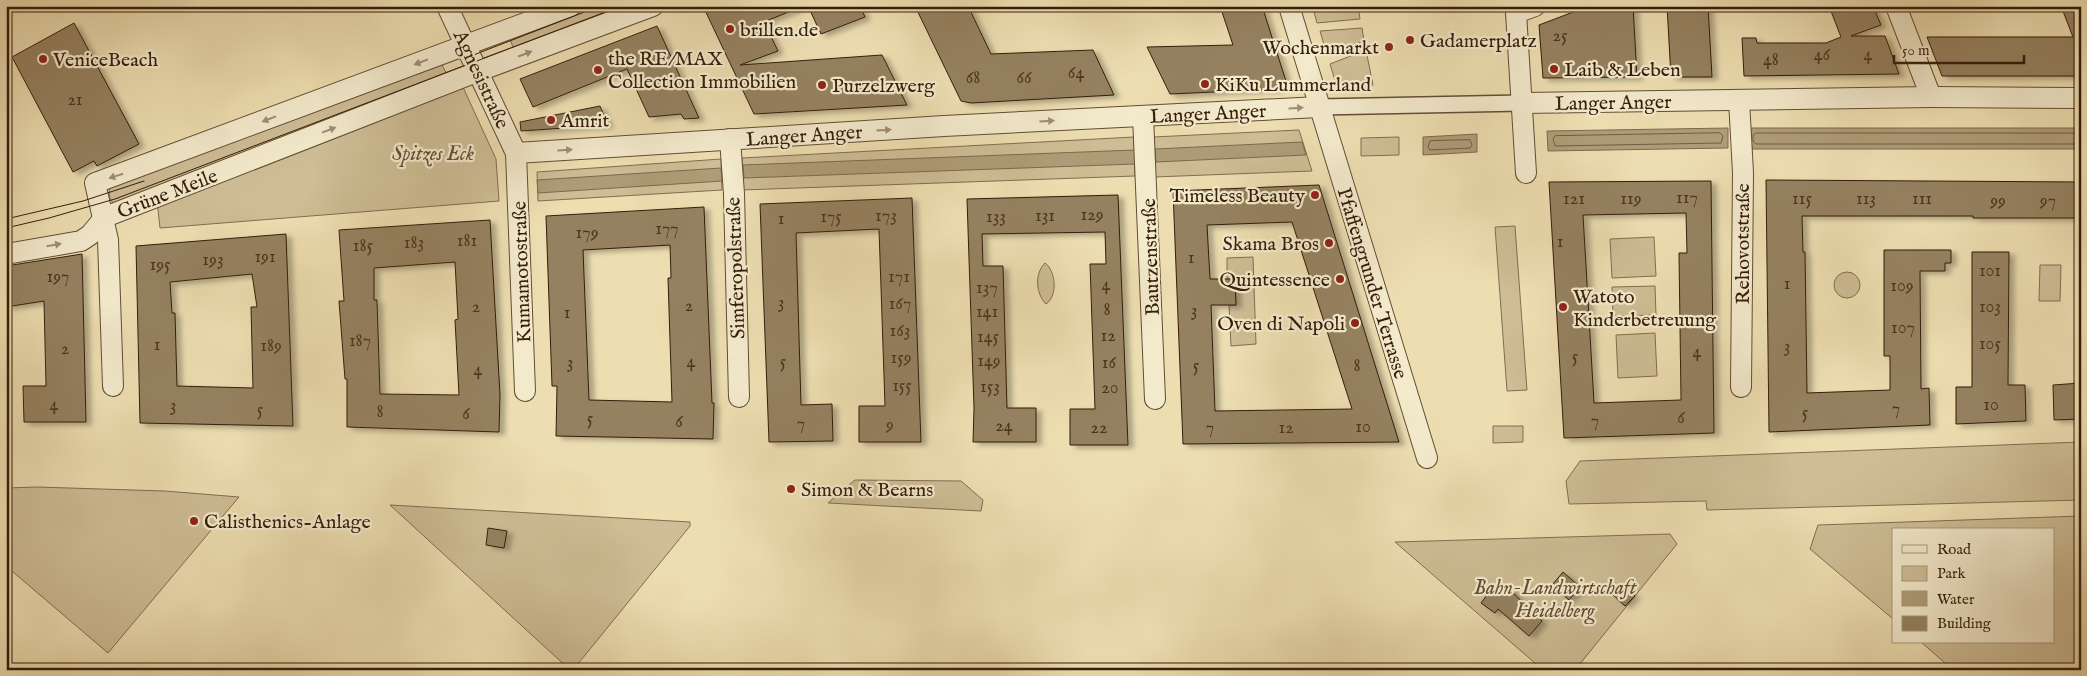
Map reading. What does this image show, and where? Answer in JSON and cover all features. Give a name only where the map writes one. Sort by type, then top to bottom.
[{"type":"street","name":"Agnesistraße","points":[[447,6],[467,45],[516,153]]},
{"type":"street","name":"Grüne Meile","points":[[570,6],[95,183],[105,218],[479,71],[653,6]]},
{"type":"street","name":"Pfaffengrunder Terrasse","points":[[1289,6],[1427,458]]},
{"type":"street","points":[[1896,6],[1931,97]]},
{"type":"street","points":[[1522,9],[1522,102],[1526,173]]},
{"type":"street","name":"Langer Anger","points":[[516,153],[730,139],[1319,107],[1522,102],[1931,97],[2081,98]]},
{"type":"street","name":"Rehovotstraße","points":[[1738,100],[1743,173],[1741,387]]},
{"type":"street","name":"Bautzenstraße","points":[[1143,116],[1155,399]]},
{"type":"street","name":"Simferopolstraße","points":[[730,139],[735,222],[739,397]]},
{"type":"street","name":"Kumamotostraße","points":[[516,153],[525,391]]},
{"type":"street","points":[[6,254],[81,241],[90,235],[105,218]]},
{"type":"street","points":[[105,218],[108,240],[113,386]]},
{"type":"green space","points":[[588,6],[633,6],[515,52],[509,37]]},
{"type":"green space","points":[[1320,6],[1358,6],[1360,19],[1317,23],[1313,8]]},
{"type":"green space","points":[[1362,28],[1364,41],[1327,55],[1320,31]]},
{"type":"green space","points":[[1366,50],[1373,85],[1337,87],[1330,64]]},
{"type":"green space","points":[[440,61],[450,80],[114,204],[110,197],[109,193],[112,185]]},
{"type":"green space","name":"Spitzes Eck","points":[[462,85],[496,159],[499,201],[160,228],[157,201]]},
{"type":"green space","points":[[1299,130],[1312,171],[1154,177],[1153,137]]},
{"type":"green space","points":[[1134,137],[1135,176],[742,190],[742,158]]},
{"type":"green space","points":[[1399,137],[1399,155],[1361,156],[1361,138]]},
{"type":"green space","points":[[721,159],[722,190],[538,201],[537,172]]},
{"type":"green space","points":[[1515,226],[1527,390],[1507,391],[1495,227]]},
{"type":"green space","points":[[1654,237],[1656,276],[1612,278],[1610,239]]},
{"type":"green space","points":[[1253,257],[1256,344],[1231,346],[1229,305],[1236,305],[1235,279],[1227,279],[1227,258]]},
{"type":"green space","points":[[1045,263],[1049,267],[1054,284],[1050,300],[1046,304],[1038,290],[1039,273]]},
{"type":"green space","points":[[2040,265],[2061,265],[2060,301],[2039,301]]},
{"type":"green space","points":[[1847,272],[1856,276],[1860,285],[1856,294],[1847,298],[1838,294],[1834,285],[1838,276]]},
{"type":"green space","points":[[1655,286],[1656,315],[1613,316],[1612,287]]},
{"type":"green space","points":[[1655,333],[1657,376],[1618,378],[1616,335]]},
{"type":"green space","points":[[1493,426],[1523,426],[1523,442],[1493,443]]},
{"type":"green space","points":[[2081,442],[2081,500],[1707,510],[1706,501],[1569,504],[1566,481],[1580,461]]},
{"type":"green space","points":[[855,480],[961,481],[983,500],[981,511],[828,503]]},
{"type":"green space","points":[[37,487],[165,491],[239,497],[108,653],[6,566],[6,488]]},
{"type":"green space","points":[[390,505],[690,522],[690,526],[573,670],[570,670]]},
{"type":"green space","points":[[2081,516],[2081,670],[1953,670],[1923,644],[2054,644],[2054,528],[1892,528],[1892,618],[1810,549],[1818,525]]},
{"type":"green space","name":"Bahn-Landwirtschaft Heidelberg","points":[[1670,534],[1677,544],[1575,670],[1543,670],[1395,542]]},
{"type":"water","points":[[1728,128],[1728,148],[1548,151],[1547,131]]},
{"type":"water","points":[[1748,128],[2081,128],[2081,149],[1748,149]]},
{"type":"water","points":[[1477,134],[1477,152],[1423,155],[1423,137]]},
{"type":"water","points":[[1302,142],[1306,155],[1156,162],[1155,149]]},
{"type":"water","points":[[1135,150],[1135,164],[744,178],[743,165]]},
{"type":"water","points":[[721,168],[722,181],[538,193],[537,180]]},
{"type":"building","points":[[703,6],[803,6],[764,22],[778,51],[740,65],[882,55],[907,105],[754,114]]},
{"type":"building","points":[[808,6],[860,6],[865,17],[821,34]]},
{"type":"building","points":[[915,6],[968,6],[991,54],[1093,50],[1114,95],[971,103],[961,101]]},
{"type":"building","points":[[1220,6],[1262,6],[1286,81],[1279,89],[1170,94],[1147,47],[1233,45]]},
{"type":"building","points":[[1589,6],[1633,6],[1637,77],[1543,78],[1539,25]]},
{"type":"building","points":[[1667,6],[1708,6],[1712,77],[1671,77]]},
{"type":"building","points":[[1829,6],[1873,6],[1881,25],[1851,36],[1885,36],[1899,74],[1744,76],[1742,38],[1756,38],[1757,43],[1826,43],[1841,37]]},
{"type":"building","points":[[2061,6],[2081,6],[2081,76],[1942,76],[1927,37],[2073,37]]},
{"type":"building","points":[[74,23],[139,144],[97,166],[94,161],[73,172],[12,57]]},
{"type":"building","points":[[657,26],[699,118],[684,119],[681,114],[649,117],[627,69],[533,107],[520,79]]},
{"type":"building","points":[[600,106],[608,125],[521,131],[520,122]]},
{"type":"building","points":[[1766,180],[2081,182],[2081,218],[1802,216],[1803,252],[1805,252],[1807,393],[1890,390],[1890,356],[1884,356],[1884,250],[1951,250],[1951,263],[1945,263],[1945,271],[1920,271],[1921,389],[1929,388],[1930,425],[1769,432]]},
{"type":"building","points":[[1711,181],[1714,433],[1564,438],[1549,182]],"holes":[[[1686,213],[1687,253],[1679,253],[1681,400],[1594,403],[1583,215]]]},
{"type":"building","points":[[1319,185],[1399,442],[1183,444],[1173,191]],"holes":[[[1292,222],[1352,409],[1215,411],[1211,305],[1236,305],[1235,279],[1210,279],[1207,225]]]},
{"type":"building","points":[[1118,195],[1128,445],[1070,445],[1070,409],[1095,409],[1090,264],[1106,264],[1105,232],[982,234],[983,266],[1003,266],[1007,408],[1036,408],[1036,442],[973,442],[974,408],[967,199]]},
{"type":"building","points":[[912,198],[921,442],[859,442],[859,406],[885,406],[879,229],[796,233],[801,405],[832,404],[833,441],[769,442],[760,204]]},
{"type":"building","points":[[704,207],[712,403],[714,403],[713,439],[556,436],[557,386],[552,386],[546,216]],"holes":[[[670,245],[671,278],[668,278],[672,402],[589,400],[583,250]]]},
{"type":"building","points":[[490,220],[500,395],[499,432],[347,427],[347,379],[345,379],[339,301],[344,301],[339,230]],"holes":[[[455,262],[458,319],[455,320],[459,395],[380,394],[377,300],[374,300],[374,268]]]},
{"type":"building","points":[[286,234],[293,426],[140,423],[136,246]],"holes":[[[252,274],[257,307],[251,307],[253,388],[177,386],[175,313],[172,313],[170,282]]]},
{"type":"building","points":[[1972,252],[2009,252],[2008,385],[2025,385],[2026,421],[1956,424],[1956,387],[1972,387]]},
{"type":"building","points":[[82,254],[86,422],[24,422],[23,386],[46,386],[44,301],[6,307],[6,266]]},
{"type":"building","points":[[2081,383],[2081,419],[2054,420],[2053,385]]},
{"type":"building","points":[[488,528],[507,531],[504,548],[486,545]]},
{"type":"building","points":[[1563,572],[1580,587],[1569,600],[1552,585]]},
{"type":"building","points":[[1505,585],[1542,621],[1529,636],[1498,609],[1495,613],[1481,603],[1491,590],[1497,595]]},
{"type":"building","points":[[1623,585],[1635,596],[1625,606],[1613,595]]},
{"type":"tram line","points":[[471,56],[600,6]]},
{"type":"tram line","points":[[6,228],[115,199],[621,6]]},
{"type":"tram line","points":[[6,219],[83,201],[144,181]]},
{"type":"place","name":"brillen.de","points":[[730,29]]},
{"type":"place","name":"Gadamerplatz","points":[[1410,40]]},
{"type":"place","name":"Wochenmarkt","points":[[1389,47]]},
{"type":"place","name":"VeniceBeach","points":[[43,59]]},
{"type":"place","name":"Laib & Leben","points":[[1554,69]]},
{"type":"place","name":"the RE/MAX Collection Immobilien","points":[[598,70]]},
{"type":"place","name":"KiKu Lummerland","points":[[1205,84]]},
{"type":"place","name":"Purzelzwerg","points":[[822,85]]},
{"type":"place","name":"Amrit","points":[[551,120]]},
{"type":"place","name":"Timeless Beauty","points":[[1315,195]]},
{"type":"place","name":"Skama Bros","points":[[1329,243]]},
{"type":"place","name":"Quintessence","points":[[1340,279]]},
{"type":"place","name":"Watoto Kinderbetreuung","points":[[1563,307]]},
{"type":"place","name":"Oven di Napoli","points":[[1355,323]]},
{"type":"place","name":"Simon & Bearns","points":[[791,489]]},
{"type":"place","name":"Calisthenics-Anlage","points":[[194,521]]}]
